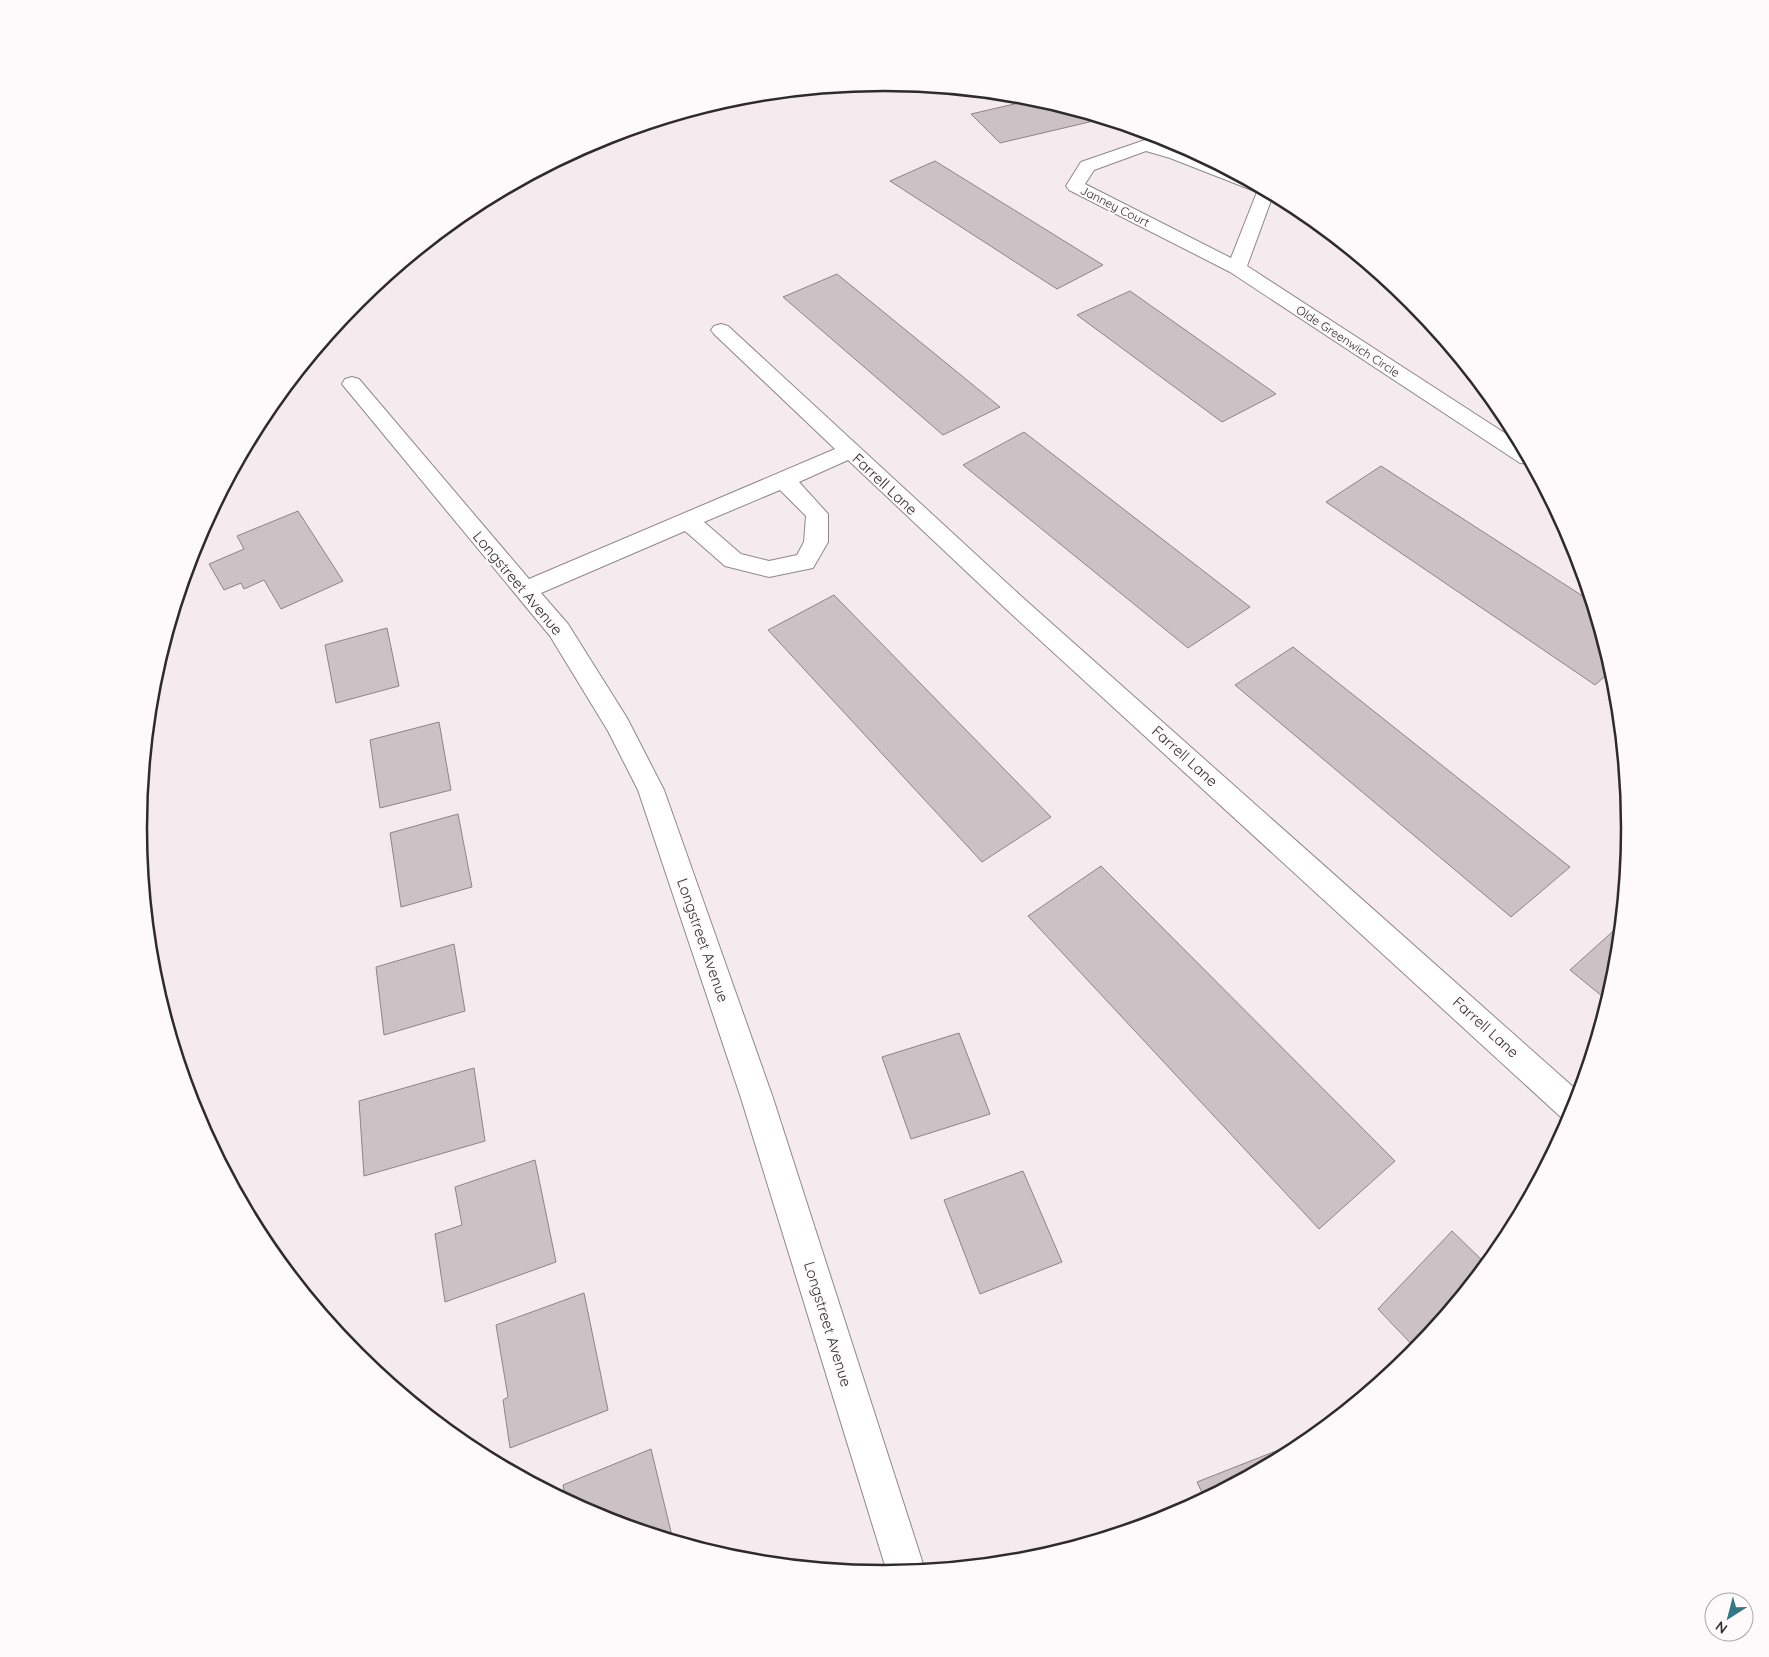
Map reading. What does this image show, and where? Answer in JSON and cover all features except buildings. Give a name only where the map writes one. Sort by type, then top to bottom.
[{"type":"street","name":"Janney Court","points":[[1219,171],[1176,154],[1145,145],[1087,166],[1076,186],[1237,268]]},
{"type":"street","points":[[1237,268],[1263,196]]},
{"type":"street","name":"Olde Greenwich Circle","points":[[1237,268],[1518,451]]},
{"type":"street","points":[[721,330],[850,451]]},
{"type":"street","name":"Longstreet Avenue","points":[[352,384],[559,630],[618,725],[651,790],[757,1098],[904,1565]]},
{"type":"street","name":"Farrell Lane","points":[[525,590],[850,451],[1021,610],[1569,1103]]},
{"type":"street","points":[[687,520],[734,560],[768,569],[805,562],[816,542],[817,514],[783,479]]}]
